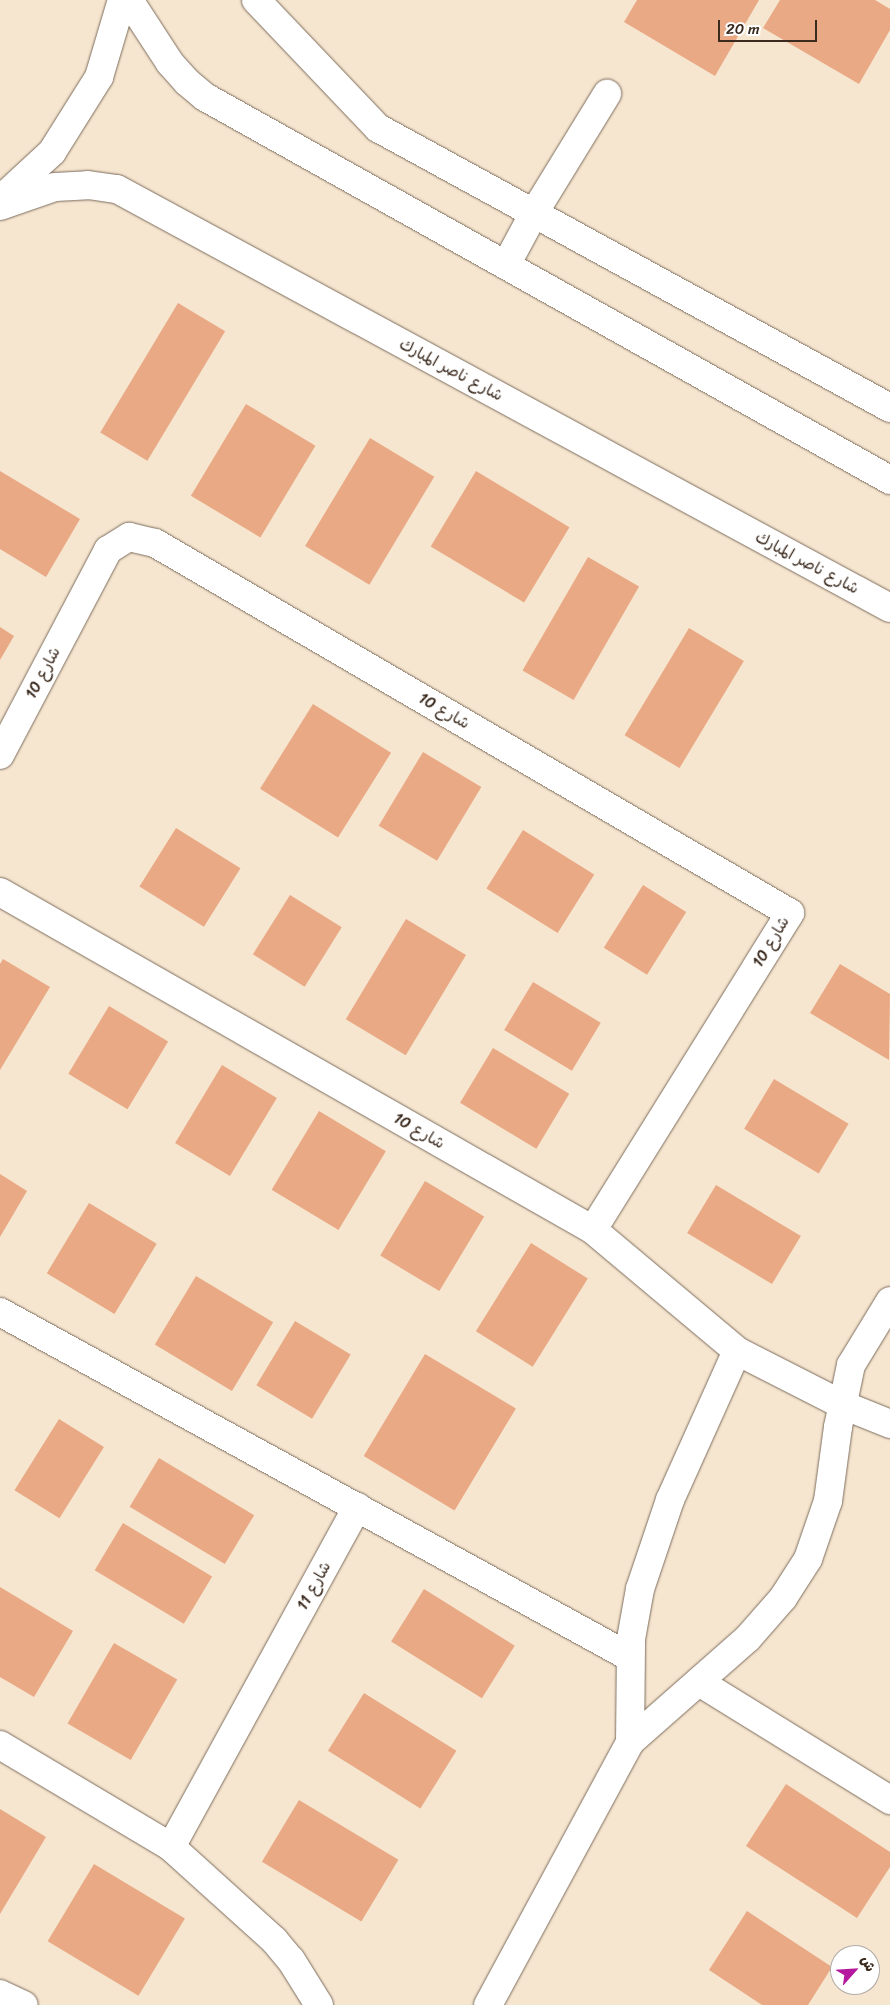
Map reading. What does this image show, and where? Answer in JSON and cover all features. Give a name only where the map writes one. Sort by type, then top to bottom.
[{"type":"street","points":[[0,200],[52,152],[99,77],[122,0]]},
{"type":"street","points":[[130,0],[170,63],[187,82],[205,97],[890,480]]},
{"type":"street","points":[[256,0],[378,128],[890,408]]},
{"type":"street","points":[[506,265],[534,214],[607,94]]},
{"type":"street","name":"شارع ناصر المبارك","points":[[0,206],[56,187],[88,185],[117,189],[890,608]]},
{"type":"street","name":"شارع 10","points":[[0,755],[108,550],[129,537],[155,543],[790,913],[593,1230],[0,892]]},
{"type":"street","points":[[593,1230],[737,1351],[843,1405],[890,1424]]},
{"type":"street","points":[[488,2005],[630,1742],[699,1682],[766,1619],[808,1559],[828,1501],[850,1365],[890,1301]]},
{"type":"street","points":[[0,1312],[630,1657]]},
{"type":"street","points":[[630,1742],[631,1639],[640,1589],[670,1500],[737,1351]]},
{"type":"street","name":"شارع 11","points":[[171,1847],[357,1507]]},
{"type":"street","points":[[699,1682],[890,1800]]},
{"type":"street","points":[[0,1745],[171,1847],[274,1940],[290,1960],[319,2005]]},
{"type":"street","points":[[0,1994],[24,2005]]},
{"type":"building","points":[[637,0],[759,0],[715,76],[624,22]]},
{"type":"building","points":[[780,0],[875,0],[890,9],[890,30],[859,84],[763,28]]},
{"type":"building","points":[[178,303],[225,331],[147,461],[100,432]]},
{"type":"building","points":[[246,404],[315,446],[260,537],[191,496]]},
{"type":"building","points":[[370,438],[434,477],[369,585],[305,546]]},
{"type":"building","points":[[0,471],[80,519],[46,577],[0,549]]},
{"type":"building","points":[[476,471],[569,527],[524,603],[431,546]]},
{"type":"building","points":[[588,557],[639,586],[574,700],[522,670]]},
{"type":"building","points":[[0,627],[14,636],[0,660]]},
{"type":"building","points":[[689,628],[744,661],[679,768],[625,735]]},
{"type":"building","points":[[313,704],[391,753],[338,838],[260,789]]},
{"type":"building","points":[[423,752],[481,787],[437,861],[379,826]]},
{"type":"building","points":[[176,828],[240,868],[204,927],[139,887]]},
{"type":"building","points":[[523,830],[594,875],[558,933],[486,889]]},
{"type":"building","points":[[643,885],[686,912],[647,975],[604,948]]},
{"type":"building","points":[[290,895],[342,927],[305,987],[253,954]]},
{"type":"building","points":[[406,919],[466,955],[406,1055],[346,1019]]},
{"type":"building","points":[[3,959],[50,987],[0,1070],[0,964]]},
{"type":"building","points":[[840,964],[890,994],[889,1060],[810,1013]]},
{"type":"building","points":[[533,982],[601,1023],[572,1071],[504,1030]]},
{"type":"building","points":[[109,1006],[168,1042],[127,1109],[68,1074]]},
{"type":"building","points":[[493,1048],[569,1094],[536,1149],[460,1103]]},
{"type":"building","points":[[222,1065],[277,1098],[230,1176],[175,1143]]},
{"type":"building","points":[[774,1079],[849,1124],[819,1174],[744,1129]]},
{"type":"building","points":[[319,1111],[386,1151],[338,1230],[272,1190]]},
{"type":"building","points":[[0,1174],[27,1191],[0,1237]]},
{"type":"building","points":[[425,1181],[484,1217],[439,1291],[380,1256]]},
{"type":"building","points":[[716,1185],[801,1236],[772,1284],[687,1233]]},
{"type":"building","points":[[89,1203],[157,1244],[114,1314],[47,1273]]},
{"type":"building","points":[[531,1243],[588,1279],[533,1367],[476,1331]]},
{"type":"building","points":[[196,1276],[273,1322],[232,1391],[155,1345]]},
{"type":"building","points":[[295,1321],[351,1354],[312,1419],[256,1385]]},
{"type":"building","points":[[425,1354],[516,1409],[455,1511],[364,1456]]},
{"type":"building","points":[[59,1419],[104,1447],[59,1518],[14,1490]]},
{"type":"building","points":[[159,1458],[254,1515],[225,1564],[130,1507]]},
{"type":"building","points":[[123,1523],[212,1577],[184,1624],[95,1570]]},
{"type":"building","points":[[0,1587],[73,1631],[34,1697],[0,1677]]},
{"type":"building","points":[[424,1589],[515,1646],[482,1698],[391,1642]]},
{"type":"building","points":[[114,1643],[177,1680],[131,1760],[68,1724]]},
{"type":"building","points":[[364,1693],[456,1751],[420,1808],[328,1751]]},
{"type":"building","points":[[786,1784],[890,1852],[890,1867],[857,1918],[746,1846]]},
{"type":"building","points":[[299,1800],[398,1860],[361,1921],[262,1862]]},
{"type":"building","points":[[0,1809],[46,1837],[0,1914]]},
{"type":"building","points":[[94,1864],[185,1919],[139,1996],[48,1941]]},
{"type":"building","points":[[747,1911],[830,1966],[830,1970],[808,2005],[762,2005],[709,1970]]}]
